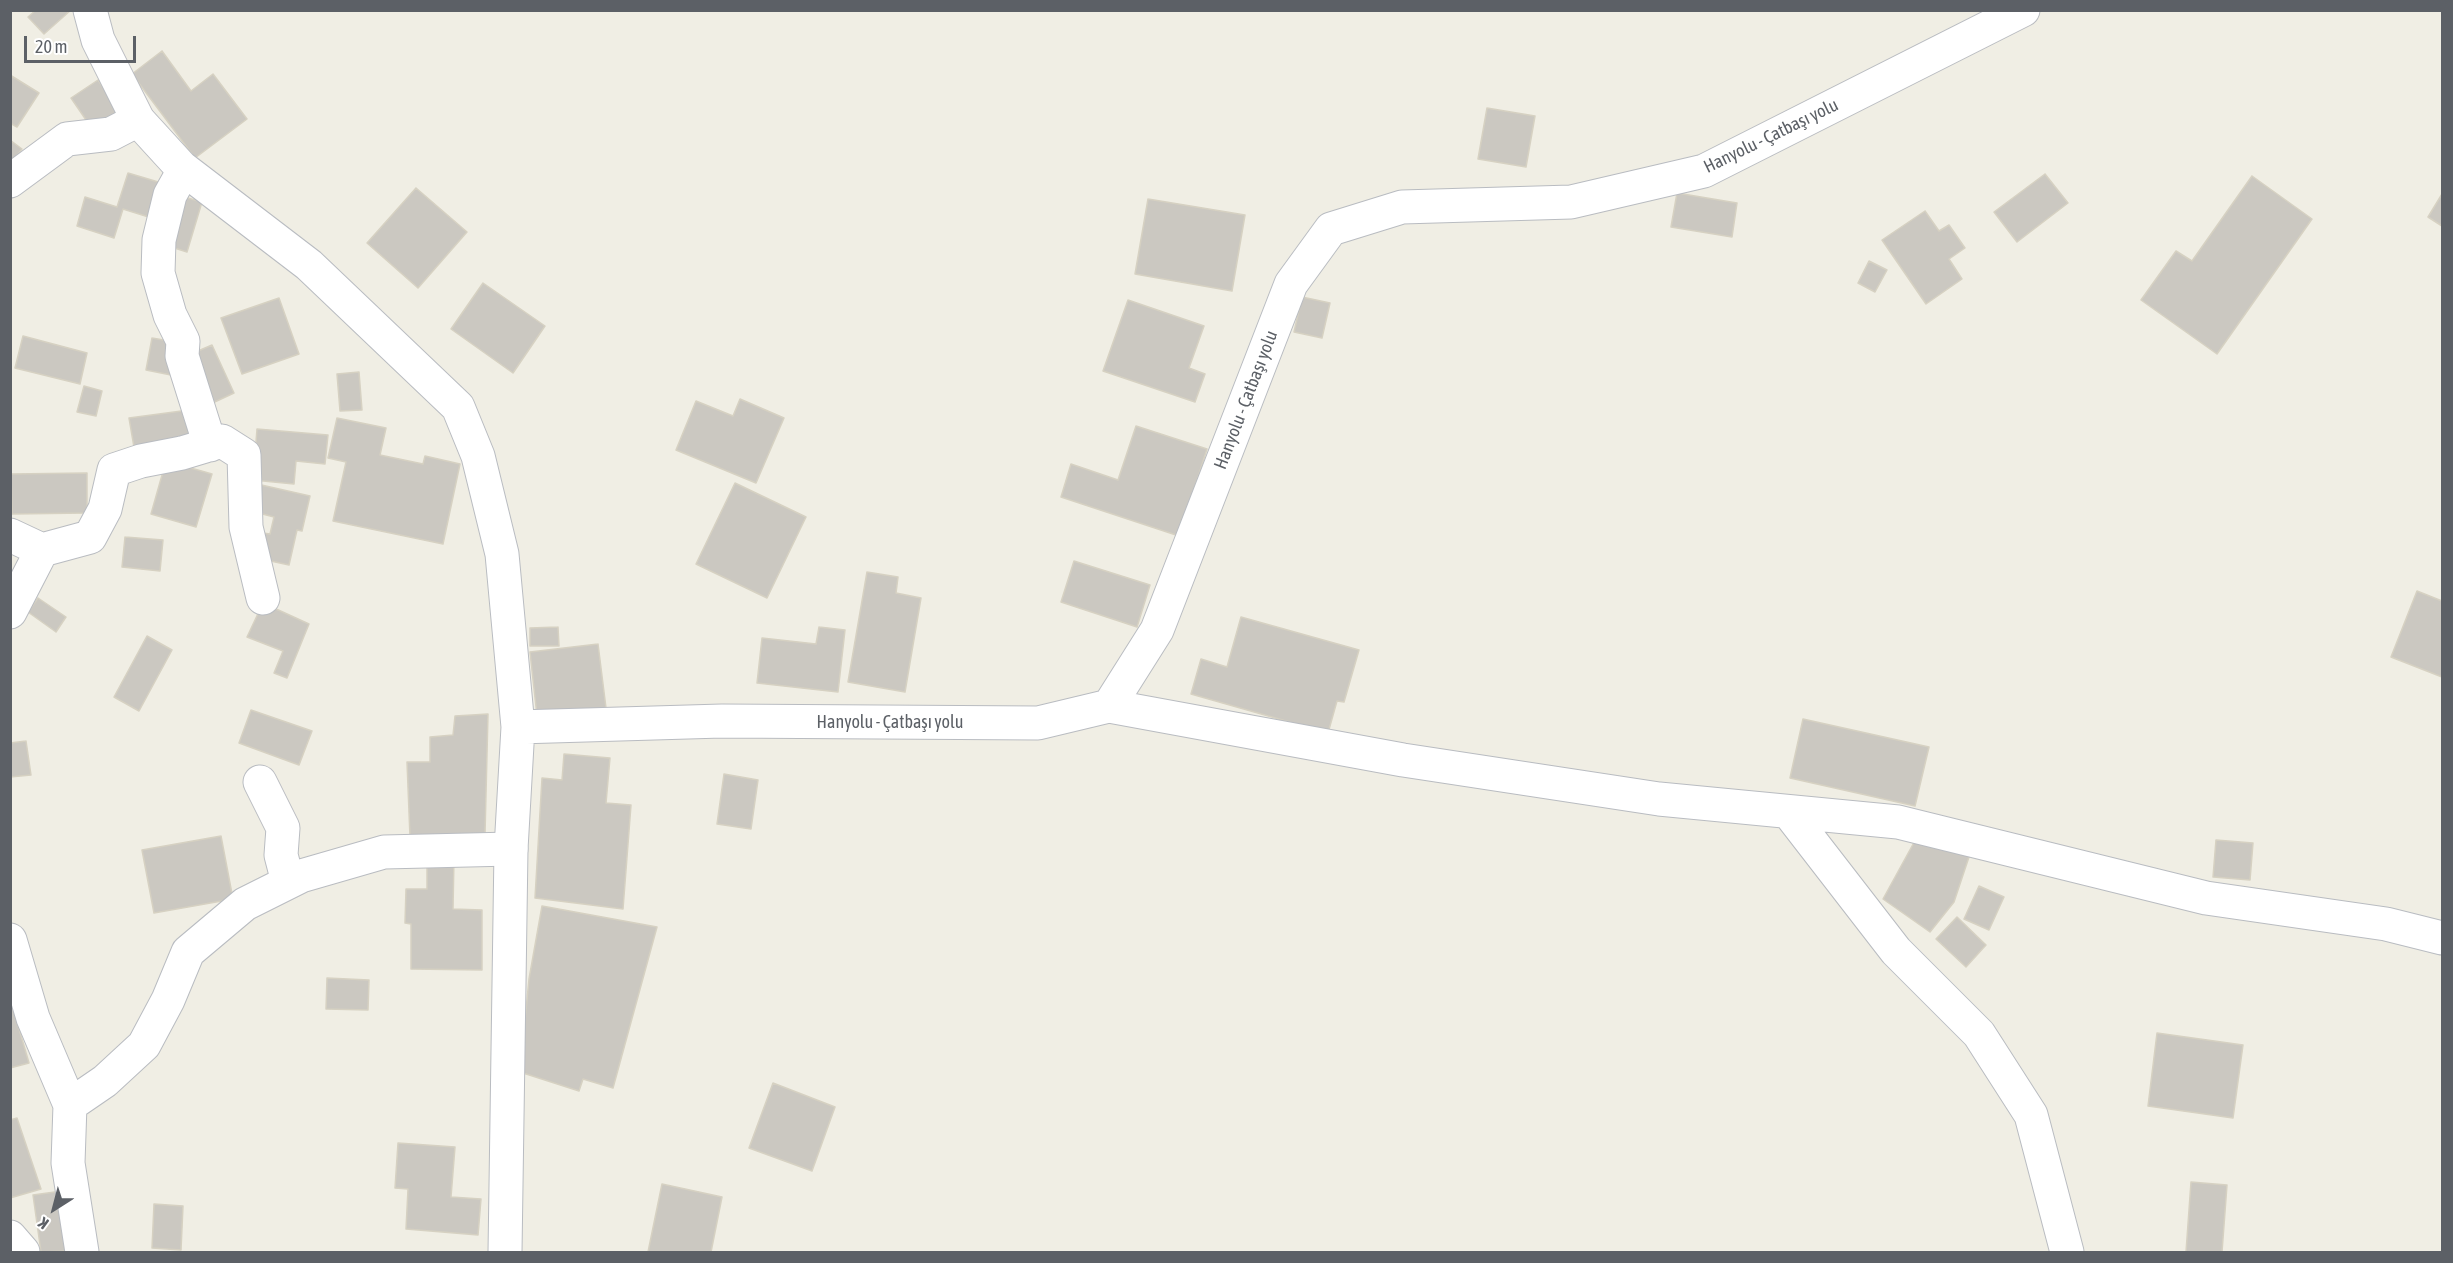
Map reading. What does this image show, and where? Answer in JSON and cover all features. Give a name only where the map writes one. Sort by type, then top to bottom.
[{"type":"street","points":[[90,10],[98,40],[138,120],[184,170],[309,265],[459,407],[478,456],[502,554],[518,727],[511,849],[505,1252]]},
{"type":"street","name":"Hanyolu - Çatbaşı yolu","points":[[518,727],[722,721],[1038,723],[1109,706],[1157,630],[1291,284],[1331,229],[1402,207],[1571,202],[1704,171],[2023,10]]},
{"type":"street","points":[[10,181],[67,139],[111,134],[138,120]]},
{"type":"street","points":[[184,170],[170,195],[159,240],[158,273],[170,315],[183,341],[182,356],[210,445]]},
{"type":"street","points":[[10,535],[42,550],[90,537],[105,510],[114,470],[222,441],[244,455],[246,527],[263,598]]},
{"type":"street","points":[[10,612],[42,550]]},
{"type":"street","points":[[1109,706],[1402,760],[1659,799],[1790,814],[1898,822],[2206,898],[2386,924],[2442,938]]},
{"type":"street","points":[[260,782],[283,828],[281,855],[288,882]]},
{"type":"street","points":[[1790,814],[1896,951],[1979,1034],[2031,1115],[2067,1252]]},
{"type":"street","points":[[70,1105],[105,1081],[144,1045],[168,1000],[188,952],[245,904],[302,876],[384,852],[511,849]]},
{"type":"street","points":[[10,940],[33,1018],[70,1105],[68,1163],[82,1252]]},
{"type":"street","points":[[10,1237],[23,1252]]},
{"type":"building","points":[[36,10],[71,10],[44,34],[28,17]]},
{"type":"building","points":[[162,51],[191,91],[213,74],[247,119],[195,158],[132,74]]},
{"type":"building","points":[[10,75],[39,93],[17,127],[10,123]]},
{"type":"building","points":[[98,80],[122,114],[95,133],[71,98]]},
{"type":"building","points":[[1487,108],[1535,116],[1526,167],[1478,159]]},
{"type":"building","points":[[10,140],[22,149],[10,164]]},
{"type":"building","points":[[128,173],[165,184],[155,219],[123,209],[114,238],[77,226],[85,197],[117,207]]},
{"type":"building","points":[[2045,174],[2068,203],[2017,242],[1994,212]]},
{"type":"building","points":[[2252,176],[2312,219],[2217,354],[2141,300],[2176,251],[2192,261]]},
{"type":"building","points":[[416,188],[467,232],[418,288],[367,243]]},
{"type":"building","points":[[1677,193],[1737,203],[1732,237],[1671,227]]},
{"type":"building","points":[[2442,194],[2442,226],[2428,217]]},
{"type":"building","points":[[177,195],[202,202],[187,252],[162,244]]},
{"type":"building","points":[[1148,199],[1245,215],[1232,291],[1135,274]]},
{"type":"building","points":[[1925,211],[1939,231],[1949,225],[1965,248],[1949,259],[1962,279],[1926,304],[1882,240]]},
{"type":"building","points":[[1869,261],[1887,270],[1875,292],[1858,283]]},
{"type":"building","points":[[483,283],[545,326],[513,373],[451,329]]},
{"type":"building","points":[[1302,297],[1330,303],[1322,338],[1294,332]]},
{"type":"building","points":[[279,298],[299,354],[242,374],[221,318]]},
{"type":"building","points":[[1128,300],[1204,326],[1189,368],[1205,374],[1195,402],[1103,371]]},
{"type":"building","points":[[23,336],[87,353],[80,384],[15,368]]},
{"type":"building","points":[[152,338],[181,343],[176,376],[146,370]]},
{"type":"building","points":[[212,345],[234,393],[206,406],[184,357]]},
{"type":"building","points":[[359,372],[362,410],[340,411],[337,374]]},
{"type":"building","points":[[84,386],[102,391],[96,416],[77,412]]},
{"type":"building","points":[[740,399],[784,418],[756,483],[676,450],[696,401],[733,416]]},
{"type":"building","points":[[189,410],[193,439],[134,447],[129,418]]},
{"type":"building","points":[[337,418],[386,428],[380,455],[423,464],[425,456],[460,464],[443,544],[333,521],[346,462],[328,458]]},
{"type":"building","points":[[1136,426],[1207,449],[1179,536],[1061,497],[1071,464],[1118,480]]},
{"type":"building","points":[[257,429],[328,435],[325,464],[296,461],[294,484],[253,480]]},
{"type":"building","points":[[166,461],[212,474],[196,527],[151,514]]},
{"type":"building","points":[[87,473],[87,513],[12,514],[11,474]]},
{"type":"building","points":[[735,483],[806,517],[767,598],[696,564]]},
{"type":"building","points":[[257,484],[310,496],[302,531],[297,530],[289,565],[257,558],[263,533],[270,534],[274,517],[251,511]]},
{"type":"building","points":[[125,537],[163,540],[160,571],[122,567]]},
{"type":"building","points":[[1074,561],[1150,585],[1137,627],[1061,602]]},
{"type":"building","points":[[867,572],[898,577],[896,593],[921,598],[905,692],[848,682]]},
{"type":"building","points":[[2417,591],[2442,601],[2442,677],[2391,657]]},
{"type":"building","points":[[38,598],[66,617],[56,632],[28,612]]},
{"type":"building","points":[[263,603],[309,624],[287,678],[274,673],[283,651],[247,637]]},
{"type":"building","points":[[1241,617],[1359,650],[1344,702],[1337,701],[1328,733],[1191,694],[1201,659],[1227,667]]},
{"type":"building","points":[[558,627],[559,646],[530,646],[530,628]]},
{"type":"building","points":[[819,627],[845,630],[838,692],[757,683],[762,638],[816,644]]},
{"type":"building","points":[[147,636],[172,650],[139,711],[114,697]]},
{"type":"building","points":[[598,644],[606,708],[537,716],[530,652]]},
{"type":"building","points":[[251,710],[312,731],[299,765],[239,743]]},
{"type":"building","points":[[488,714],[485,834],[410,837],[407,762],[430,762],[430,737],[453,735],[455,716]]},
{"type":"building","points":[[1803,719],[1929,747],[1915,806],[1790,778]]},
{"type":"building","points":[[26,741],[31,775],[10,777],[10,743]]},
{"type":"building","points":[[564,754],[610,758],[606,803],[631,805],[623,909],[535,898],[542,778],[562,780]]},
{"type":"building","points":[[724,774],[758,780],[751,829],[717,824]]},
{"type":"building","points":[[221,836],[233,899],[154,913],[142,850]]},
{"type":"building","points":[[1917,837],[1969,857],[1954,902],[1930,932],[1883,899]]},
{"type":"building","points":[[2216,840],[2253,843],[2250,880],[2213,877]]},
{"type":"building","points":[[427,857],[454,857],[453,909],[482,910],[482,970],[411,969],[411,924],[405,923],[406,889],[427,889]]},
{"type":"building","points":[[1979,886],[2004,897],[1989,930],[1964,919]]},
{"type":"building","points":[[542,906],[657,927],[613,1088],[583,1079],[579,1091],[520,1072],[529,979]]},
{"type":"building","points":[[1957,917],[1986,945],[1966,967],[1936,939]]},
{"type":"building","points":[[327,978],[369,980],[368,1010],[326,1009]]},
{"type":"building","points":[[10,998],[29,1063],[10,1068]]},
{"type":"building","points":[[2157,1033],[2243,1045],[2233,1118],[2148,1106]]},
{"type":"building","points":[[773,1083],[835,1107],[812,1171],[749,1148]]},
{"type":"building","points":[[17,1118],[41,1189],[10,1198],[10,1120]]},
{"type":"building","points":[[398,1143],[455,1147],[451,1197],[481,1199],[478,1235],[406,1229],[408,1189],[395,1188]]},
{"type":"building","points":[[2191,1182],[2227,1185],[2222,1252],[2186,1252]]},
{"type":"building","points":[[662,1184],[722,1197],[711,1252],[648,1252]]},
{"type":"building","points":[[62,1191],[70,1251],[41,1252],[33,1195]]},
{"type":"building","points":[[154,1204],[183,1206],[181,1250],[152,1248]]}]
